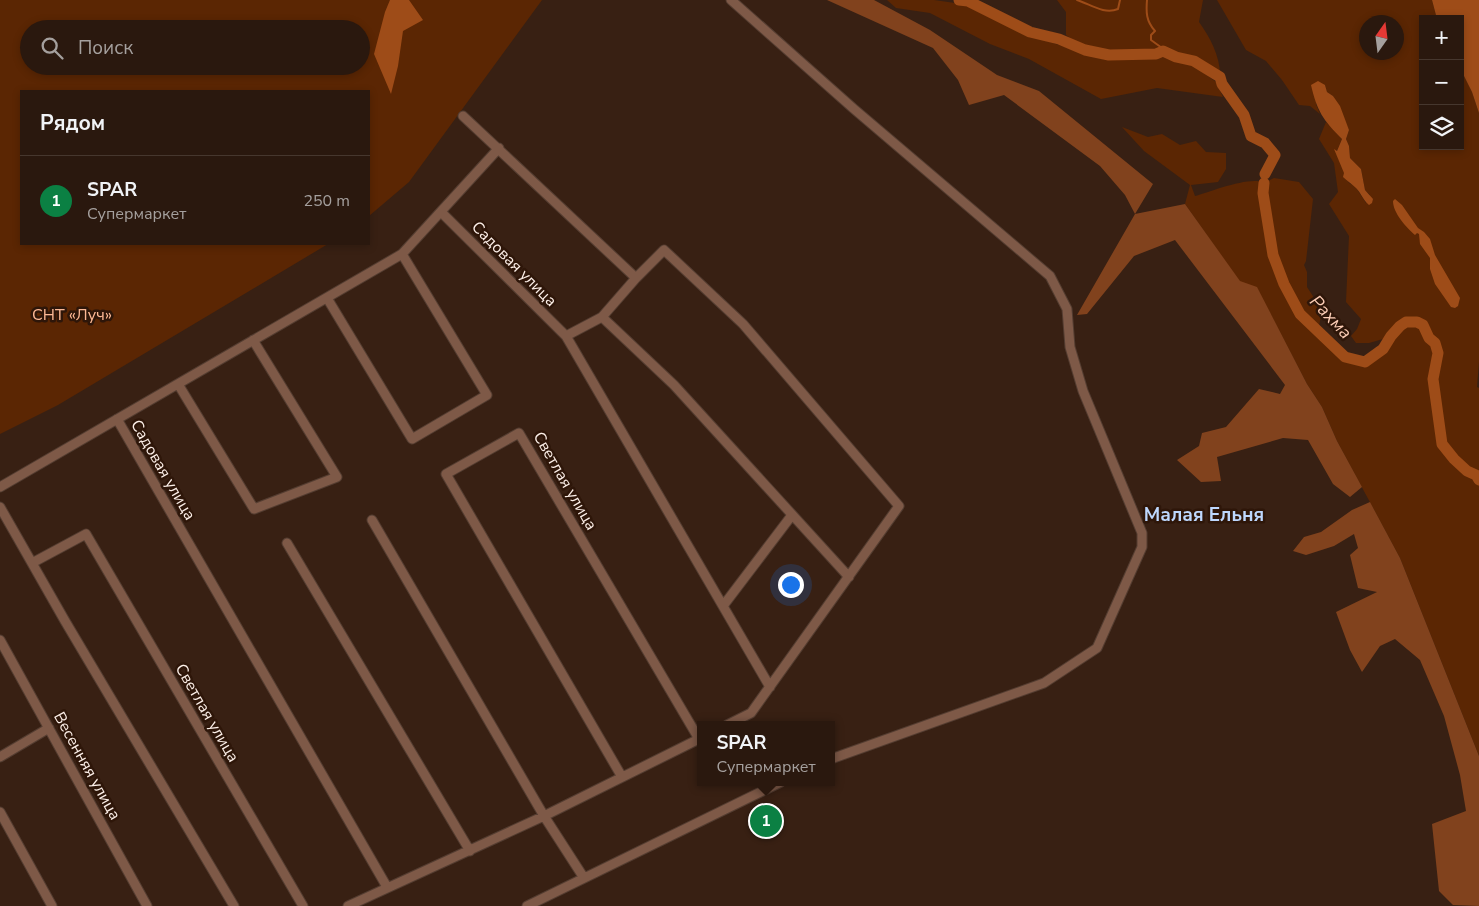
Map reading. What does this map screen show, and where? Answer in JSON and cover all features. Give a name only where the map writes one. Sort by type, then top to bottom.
[{"type":"street","points":[[731,0],[1050,276],[1067,309],[1070,348],[1083,391],[1142,533],[1142,547],[1097,648],[1044,683],[835,758]]},
{"type":"street","points":[[463,116],[636,278]]},
{"type":"street","name":"Садовая улица","points":[[0,487],[402,254],[499,148]]},
{"type":"street","name":"Садовая улица","points":[[441,212],[566,336]]},
{"type":"street","points":[[735,721],[751,713],[770,687],[849,577],[899,506],[743,324],[664,250],[636,278],[602,317],[566,336],[770,687]]},
{"type":"street","points":[[327,298],[412,439],[487,395],[402,254]]},
{"type":"street","points":[[602,317],[674,386],[849,577]]},
{"type":"street","points":[[178,384],[254,509],[337,476],[253,340]]},
{"type":"street","name":"Садовая улица","points":[[117,420],[387,887]]},
{"type":"street","name":"Светлая улица","points":[[622,777],[446,474],[519,433],[697,733]]},
{"type":"street","points":[[0,507],[234,906]]},
{"type":"street","points":[[723,606],[792,515]]},
{"type":"street","points":[[372,520],[544,816],[584,878]]},
{"type":"street","name":"Светлая улица","points":[[32,563],[86,534],[303,906]]},
{"type":"street","points":[[287,543],[470,851]]},
{"type":"street","name":"Весенняя улица","points":[[0,640],[148,906]]},
{"type":"street","points":[[0,757],[49,728]]},
{"type":"street","name":"Светлая улица","points":[[348,906],[544,816],[697,740]]},
{"type":"street","points":[[527,906],[772,786]]},
{"type":"street","points":[[0,812],[52,906]]},
{"type":"green space","name":"СНТ «Луч»","points":[[0,0],[542,0],[409,182],[370,215],[370,90],[20,90],[20,245],[326,245],[58,405],[0,434]]},
{"type":"green space","points":[[887,0],[934,0],[969,5],[1037,38],[1088,54],[1106,55],[1085,50],[1066,35],[1066,12],[1057,0],[1203,0],[1199,22],[1214,48],[1219,62],[1220,77],[1194,61],[1176,57],[1163,51],[1156,54],[1118,55],[1165,57],[1192,64],[1216,82],[1223,97],[1157,88],[1101,99],[1029,59],[990,44],[930,13],[896,8]]},
{"type":"green space","points":[[1217,0],[1432,0],[1436,15],[1419,15],[1419,150],[1464,150],[1464,76],[1479,113],[1479,362],[1477,387],[1479,388],[1479,756],[1400,558],[1337,441],[1322,407],[1307,384],[1257,288],[1240,282],[1185,204],[1190,185],[1144,151],[1122,127],[1148,137],[1162,134],[1180,145],[1196,141],[1206,152],[1226,153],[1226,169],[1218,182],[1191,185],[1195,196],[1250,181],[1264,183],[1274,178],[1299,182],[1313,199],[1304,265],[1307,272],[1307,287],[1322,310],[1318,332],[1345,357],[1365,362],[1383,349],[1390,337],[1369,343],[1356,343],[1351,336],[1357,329],[1361,319],[1346,302],[1349,236],[1329,204],[1338,192],[1334,163],[1319,139],[1326,122],[1342,139],[1337,151],[1335,150],[1349,183],[1355,186],[1366,203],[1370,195],[1365,190],[1361,169],[1350,158],[1346,139],[1349,130],[1333,96],[1327,92],[1325,85],[1316,104],[1320,114],[1310,106],[1299,105],[1266,61],[1246,50]]},
{"type":"shaded area","points":[[390,0],[409,0],[423,20],[403,31],[398,66],[391,94],[374,54]]},
{"type":"shaded area","points":[[827,0],[874,0],[930,30],[997,75],[1039,91],[1153,184],[1135,214],[1125,195],[1100,166],[1004,95],[969,105],[958,80],[933,48]]},
{"type":"shaded area","points":[[1432,0],[1479,0],[1479,113],[1464,76],[1464,15],[1436,15]]},
{"type":"shaded area","points":[[1318,81],[1325,85],[1327,92],[1333,96],[1340,106],[1349,130],[1346,139],[1350,158],[1361,169],[1365,190],[1373,199],[1369,205],[1356,188],[1343,177],[1344,173],[1334,149],[1337,151],[1342,139],[1318,109],[1311,85]]},
{"type":"shaded area","points":[[1395,199],[1402,205],[1418,228],[1430,239],[1435,255],[1460,298],[1458,306],[1455,308],[1451,307],[1435,284],[1430,269],[1430,258],[1420,244],[1419,234],[1415,235],[1401,220],[1395,210],[1393,201]]},
{"type":"shaded area","points":[[1185,204],[1240,281],[1257,287],[1307,384],[1322,407],[1337,441],[1362,487],[1350,497],[1333,484],[1308,440],[1283,438],[1217,457],[1221,481],[1201,482],[1177,460],[1199,446],[1202,433],[1226,427],[1259,389],[1280,394],[1285,385],[1175,240],[1134,256],[1087,314],[1077,315],[1135,214]]},
{"type":"shaded area","points":[[1370,502],[1400,558],[1479,756],[1479,906],[1453,905],[1439,891],[1432,824],[1466,811],[1460,775],[1444,716],[1420,660],[1395,639],[1380,646],[1362,672],[1350,650],[1336,612],[1377,592],[1358,588],[1350,555],[1358,548],[1354,534],[1334,546],[1306,555],[1293,551],[1304,537],[1321,532],[1352,510]]},
{"type":"waterway","name":"Рахма","points":[[959,0],[968,1],[1030,32],[1059,39],[1085,50],[1109,55],[1156,54],[1163,51],[1176,57],[1194,61],[1220,77],[1222,84],[1244,115],[1251,136],[1265,143],[1275,155],[1265,174]]},
{"type":"waterway","points":[[1077,0],[1108,11],[1118,9],[1120,0]]},
{"type":"waterway","points":[[1147,0],[1147,16],[1155,31],[1151,35],[1151,40],[1162,48],[1163,51]]},
{"type":"waterway","name":"Рахма","points":[[1264,183],[1263,193],[1273,255],[1284,284],[1300,314],[1345,357],[1365,362],[1383,349],[1391,336],[1406,322],[1417,322],[1423,325],[1429,338],[1435,343],[1438,353],[1433,379],[1442,444],[1454,459],[1467,471],[1476,475],[1479,480]]},
{"type":"place","name":"SPAR","points":[[766,821]]},
{"type":"district","name":"Малая Ельня","points":[[1204,515]]}]
